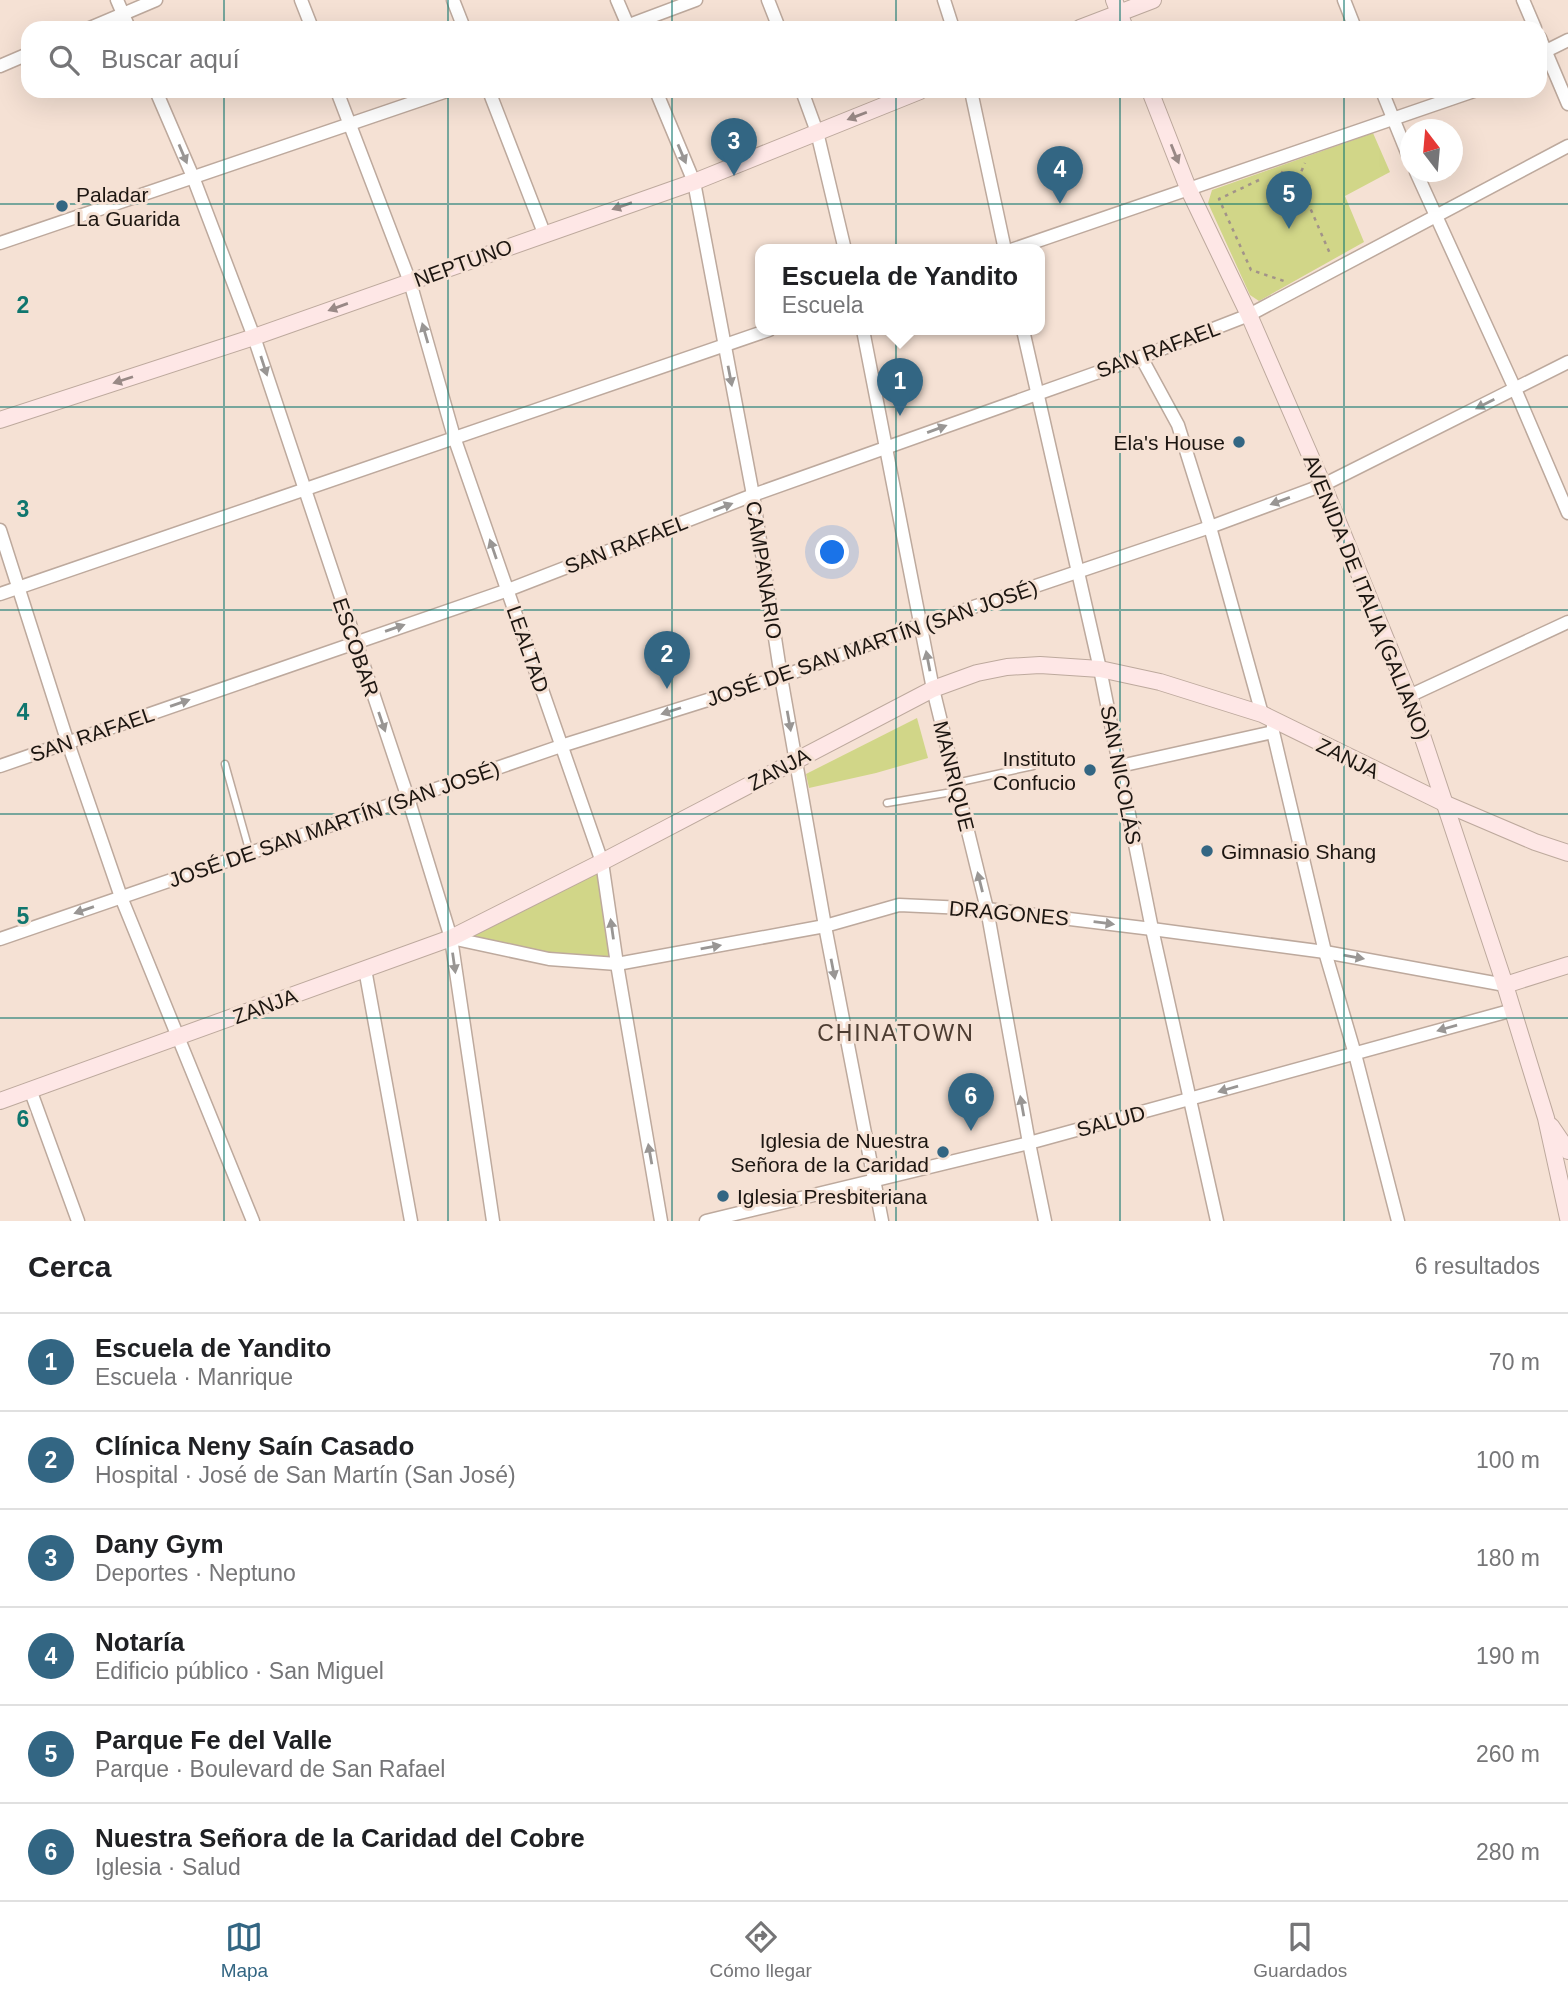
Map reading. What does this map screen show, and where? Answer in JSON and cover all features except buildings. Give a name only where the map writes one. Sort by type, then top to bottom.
[{"type":"main road","points":[[1100,21],[1153,0]]},
{"type":"main road","name":"NEPTUNO","points":[[0,419],[254,337],[694,181],[902,98]]},
{"type":"main road","name":"AVENIDA DE ITALIA (GALIANO)","points":[[1153,98],[1188,188],[1249,315],[1324,485],[1409,696],[1546,1118],[1568,1218]]},
{"type":"main road","name":"ZANJA","points":[[0,1101],[451,938],[933,689],[977,673],[1007,667],[1040,665],[1100,669],[1160,682],[1269,722],[1446,804],[1568,853]]},
{"type":"main road","name":"DRAGONES","points":[[1505,985],[1568,965]]},
{"type":"main road","name":"AVENIDA DE ITALIA (GALIANO)","points":[[1546,1118],[1568,1151]]},
{"type":"street","points":[[117,0],[126,21]]},
{"type":"street","points":[[106,21],[156,0]]},
{"type":"street","points":[[301,0],[309,21]]},
{"type":"street","points":[[453,0],[461,21]]},
{"type":"street","points":[[617,0],[624,21]]},
{"type":"street","points":[[642,21],[696,0]]},
{"type":"street","points":[[768,0],[776,21]]},
{"type":"street","points":[[944,0],[951,21]]},
{"type":"street","points":[[1344,0],[1353,21]]},
{"type":"street","points":[[1523,0],[1532,21]]},
{"type":"street","points":[[1547,51],[1568,40]]},
{"type":"street","points":[[0,66],[21,57]]},
{"type":"street","points":[[1547,61],[1568,104]]},
{"type":"street","name":"ESCOBAR","points":[[159,98],[193,177],[254,337],[408,798],[451,938],[493,1221]]},
{"type":"street","name":"LEALTAD","points":[[340,98],[410,282],[454,437],[602,862],[661,1221]]},
{"type":"street","points":[[0,243],[426,98]]},
{"type":"street","points":[[492,98],[544,233]]},
{"type":"street","name":"CAMPANARIO","points":[[659,98],[694,181],[753,495],[781,677],[825,926],[882,1221]]},
{"type":"street","points":[[805,98],[817,132],[844,244]]},
{"type":"street","points":[[972,98],[1003,244]]},
{"type":"street","points":[[1385,98],[1400,136]]},
{"type":"street","points":[[1028,244],[1452,98]]},
{"type":"street","name":"SAN RAFAEL","points":[[0,766],[508,590],[753,495],[1141,357],[1249,315],[1568,146]]},
{"type":"street","points":[[1420,182],[1515,389],[1568,513]]},
{"type":"street","points":[[0,594],[755,335]]},
{"type":"street","name":"MANRIQUE","points":[[864,335],[933,689],[987,909],[1045,1221]]},
{"type":"street","name":"SAN NICOLÁS","points":[[1024,335],[1100,669],[1152,929],[1217,1221]]},
{"type":"street","points":[[1141,357],[1178,425],[1269,722],[1325,952],[1355,1054],[1398,1221]]},
{"type":"street","name":"JOSÉ DE SAN MARTÍN (SAN JOSÉ)","points":[[0,939],[561,746],[781,677],[920,625],[1210,527],[1324,485],[1568,362]]},
{"type":"street","points":[[0,530],[68,743],[121,897],[253,1221]]},
{"type":"street","points":[[1409,696],[1568,622]]},
{"type":"street","points":[[1119,765],[1269,722]]},
{"type":"street","name":"DRAGONES","points":[[451,938],[549,959],[617,964],[825,926],[899,905],[987,909],[1152,929],[1325,952],[1505,985]]},
{"type":"street","points":[[365,969],[411,1221]]},
{"type":"street","name":"SALUD","points":[[706,1221],[1029,1143],[1513,1010]]},
{"type":"street","points":[[31,1092],[78,1221]]},
{"type":"lane","points":[[225,764],[250,853]]},
{"type":"lane","points":[[887,803],[1033,766]]},
{"type":"path","points":[[1279,171],[1298,180],[1336,269]]},
{"type":"path","points":[[1267,177],[1219,198],[1251,270],[1301,287]]},
{"type":"green space","points":[[1373,133],[1390,172],[1345,196],[1364,242],[1259,301],[1250,295],[1208,203],[1212,190]]},
{"type":"green space","points":[[917,718],[928,758],[809,788],[806,774]]},
{"type":"green space","points":[[602,862],[617,964],[451,938]]},
{"type":"place","name":"Dany Gym","points":[[734,176]]},
{"type":"place","name":"Notaría","points":[[1060,204]]},
{"type":"place","name":"Paladar La Guarida","points":[[62,206]]},
{"type":"place","name":"Parque Fe del Valle","points":[[1289,229]]},
{"type":"place","name":"Escuela de Yandito","points":[[900,416]]},
{"type":"place","name":"Ela's House","points":[[1239,442]]},
{"type":"place","name":"Clínica Neny Saín Casado","points":[[667,689]]},
{"type":"place","name":"Instituto Confucio","points":[[1090,770]]},
{"type":"place","name":"Gimnasio Shang","points":[[1207,851]]},
{"type":"place","name":"Nuestra Señora de la Caridad del Cobre","points":[[971,1131]]},
{"type":"place","name":"Iglesia de Nuestra Señora de la Caridad","points":[[943,1152]]},
{"type":"place","name":"Iglesia Presbiteriana","points":[[723,1196]]},
{"type":"district","name":"CHINATOWN","points":[[896,1033]]}]
